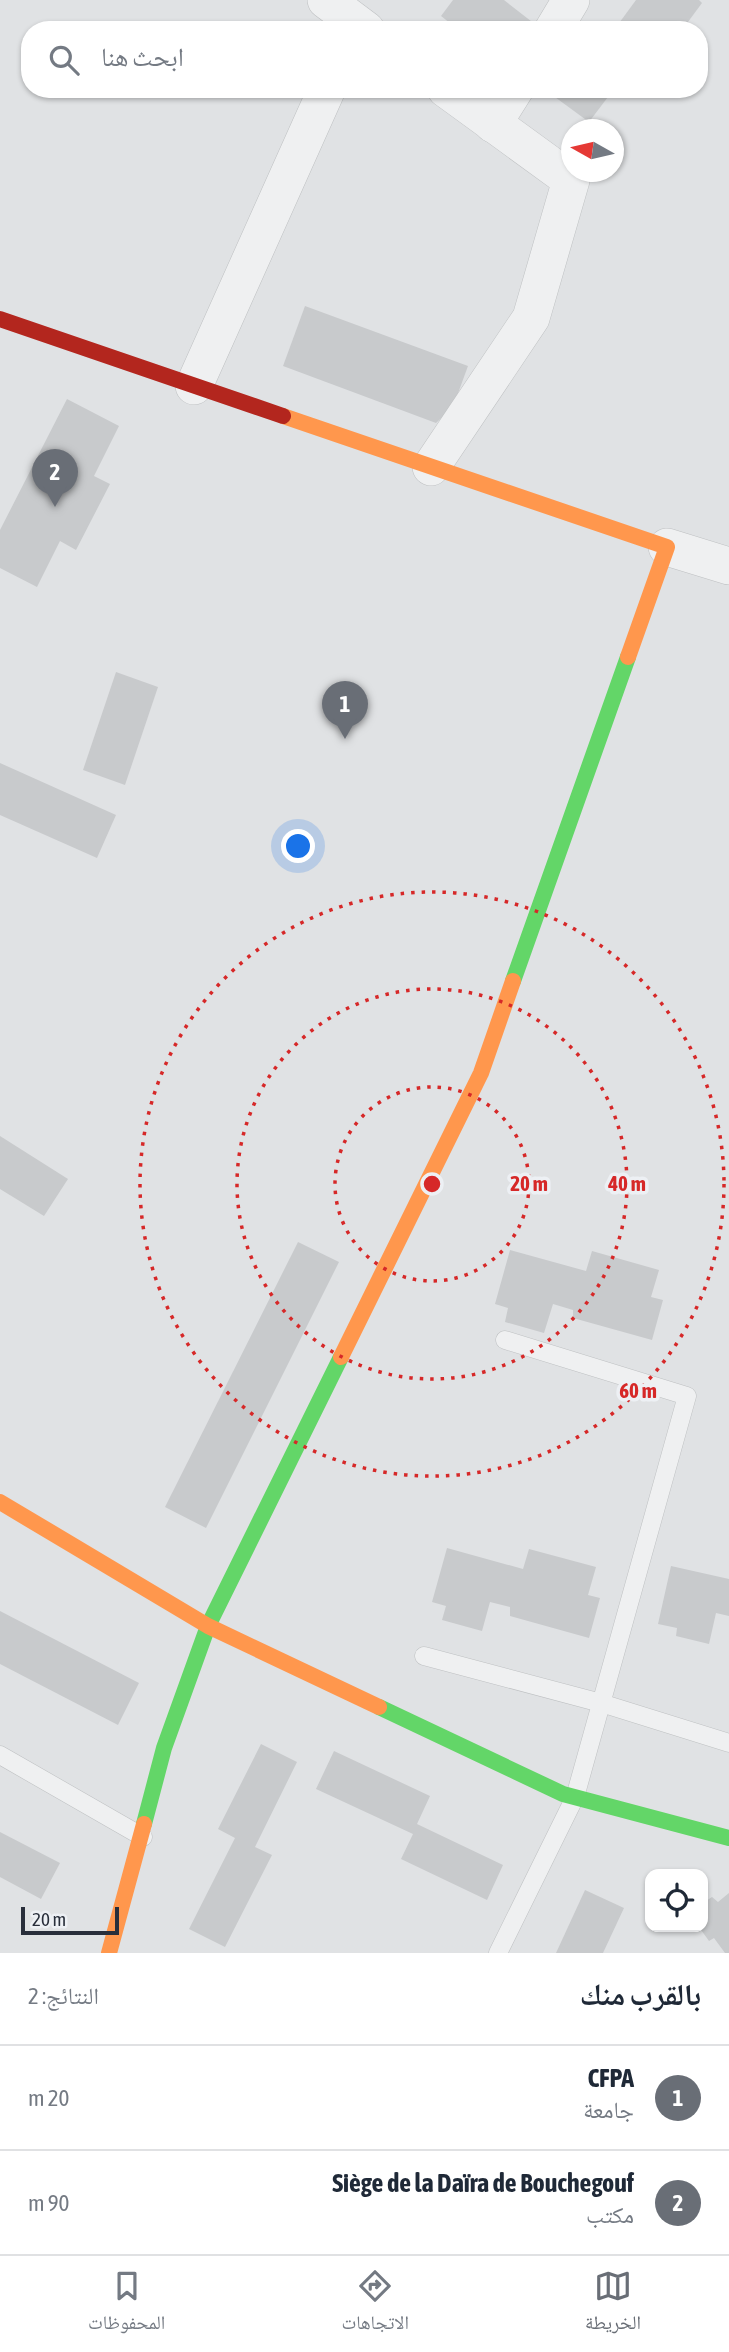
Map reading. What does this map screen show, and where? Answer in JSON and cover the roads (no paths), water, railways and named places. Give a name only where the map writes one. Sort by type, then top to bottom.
[{"type":"street","points":[[326,0],[352,21]]},
{"type":"street","points":[[558,21],[571,0]]},
{"type":"street","points":[[194,386],[323,98]]},
{"type":"street","points":[[431,467],[531,317],[571,180],[458,98]]},
{"type":"street","points":[[493,124],[509,98]]},
{"type":"street","points":[[0,319],[729,566]]},
{"type":"street","points":[[109,1953],[143,1837],[164,1748],[208,1626],[481,1073],[667,547]]},
{"type":"street","points":[[0,1502],[208,1626],[575,1797],[729,1839]]},
{"type":"lane","points":[[498,1953],[575,1797],[687,1396],[505,1339]]},
{"type":"lane","points":[[424,1656],[601,1703],[729,1743]]},
{"type":"lane","points":[[0,1755],[143,1837]]},
{"type":"place","name":"Siège de la Daïra de Bouchegouf","points":[[55,507]]},
{"type":"place","name":"CFPA","points":[[345,739]]}]
